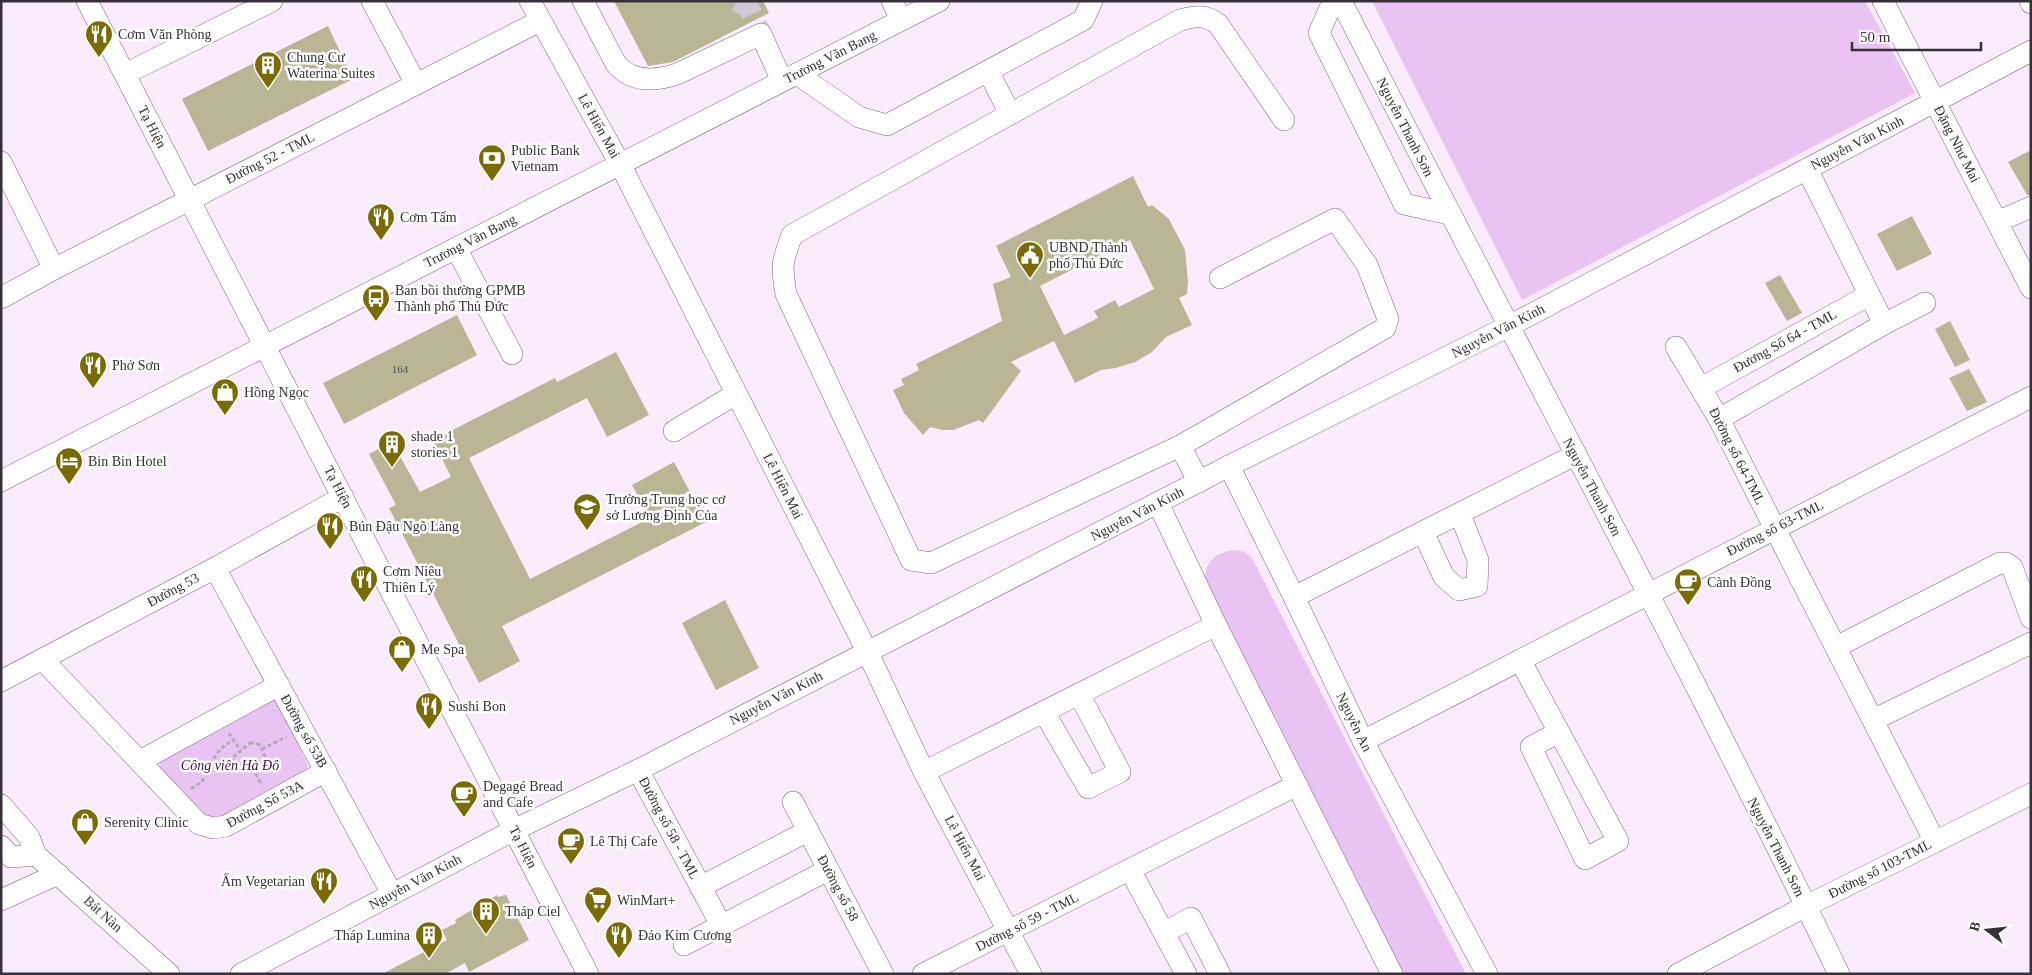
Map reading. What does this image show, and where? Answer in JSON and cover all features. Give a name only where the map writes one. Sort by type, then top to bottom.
[{"type":"street","name":"Tạ Hiện","points":[[87,1],[588,974]]},
{"type":"street","points":[[125,74],[251,6],[272,1]]},
{"type":"street","points":[[372,1],[416,84]]},
{"type":"street","name":"Lê Hiến Mai","points":[[530,1],[620,164],[867,651],[924,772],[1031,974]]},
{"type":"street","points":[[584,1],[616,64],[622,71],[646,79],[664,78],[677,74],[761,34],[789,78],[859,117],[887,125],[1083,20],[1092,1]]},
{"type":"street","points":[[892,1],[901,20]]},
{"type":"street","name":"Trương Văn Bang","points":[[1,481],[938,1]]},
{"type":"street","points":[[1333,1],[1319,33],[1404,204],[1449,214]]},
{"type":"street","name":"Nguyễn Thanh Sơn","points":[[1341,1],[1449,214],[1648,594],[1839,974]]},
{"type":"street","name":"Đặng Như Mai","points":[[1883,1],[2031,288]]},
{"type":"street","points":[[1220,278],[1335,219],[1367,265],[1388,319],[1385,328],[1180,446],[931,563],[911,560],[786,294],[781,270],[792,235],[1180,20],[1199,15],[1212,19],[1218,24],[1284,120]]},
{"type":"street","name":"Đường 52 - TML","points":[[1,298],[189,199],[540,21]]},
{"type":"street","name":"Nguyễn Văn Kỉnh","points":[[241,974],[514,830],[638,770],[1229,466],[1509,326],[2031,51]]},
{"type":"street","points":[[988,71],[1010,114]]},
{"type":"street","points":[[1,162],[54,269]]},
{"type":"street","points":[[1807,169],[1884,324]]},
{"type":"street","points":[[1997,222],[2031,207]]},
{"type":"street","points":[[456,248],[512,354]]},
{"type":"street","name":"Đương Số 64 - TML","points":[[1701,388],[1869,295]]},
{"type":"street","points":[[1719,420],[1925,302]]},
{"type":"street","name":"Đường số 64-TML","points":[[1676,348],[1719,420],[1935,842]]},
{"type":"street","points":[[674,431],[736,394]]},
{"type":"street","name":"Đường số 63-TML","points":[[1363,741],[2031,397]]},
{"type":"street","points":[[1180,446],[1199,482]]},
{"type":"street","points":[[1294,597],[1575,455]]},
{"type":"street","name":"Nguyễn An","points":[[1229,466],[1363,741],[1487,974]]},
{"type":"street","name":"Đường 53","points":[[1,682],[215,568],[343,497]]},
{"type":"street","points":[[1158,503],[1216,625],[1392,974]]},
{"type":"street","points":[[1423,532],[1444,577],[1459,590],[1477,586],[1478,560],[1460,514]]},
{"type":"street","points":[[1836,647],[2000,563],[2006,563],[2012,567],[2031,618]]},
{"type":"street","name":"Đường số 53B","points":[[215,568],[392,894]]},
{"type":"street","points":[[924,772],[1216,625]]},
{"type":"street","points":[[1873,720],[2031,643]]},
{"type":"street","name":"Đường Số 53A","points":[[43,660],[199,824],[213,828],[226,826],[326,771]]},
{"type":"street","points":[[1520,660],[1618,840],[1585,859],[1530,747],[1559,732]]},
{"type":"street","points":[[140,761],[279,685]]},
{"type":"street","points":[[1044,712],[1088,788],[1120,772],[1079,694]]},
{"type":"street","name":"Đường số 58 - TML","points":[[638,770],[722,925]]},
{"type":"street","name":"Dường số 59 - TML","points":[[923,974],[1297,785]]},
{"type":"street","name":"Đường số 103-TML","points":[[1678,974],[1806,906],[2031,794]]},
{"type":"street","name":"Đường số 58","points":[[793,802],[883,974]]},
{"type":"street","name":"Bát Nàn","points":[[1,805],[29,837],[36,855],[169,974]]},
{"type":"street","name":"Đường số 58 - TML","points":[[700,887],[808,831]]},
{"type":"street","points":[[1,846],[11,857],[36,855]]},
{"type":"street","points":[[684,945],[828,870]]},
{"type":"street","points":[[1130,870],[1186,974]]},
{"type":"street","points":[[1,900],[58,874]]},
{"type":"street","points":[[1164,933],[1191,918],[1220,974]]},
{"type":"path","points":[[262,749],[302,729]]},
{"type":"path","points":[[175,799],[204,779],[216,754],[234,740]]},
{"type":"path","points":[[250,743],[260,745],[262,749],[265,757],[261,762],[246,772],[237,770],[232,758],[234,755],[250,743]]},
{"type":"green space","points":[[1372,1],[1865,1],[1915,93],[1522,300]]},
{"type":"green space","points":[[1237,550],[1245,552],[1252,558],[1466,974],[1403,974],[1204,584],[1206,569],[1212,559],[1222,553]]},
{"type":"green space","name":"Công viên Hà Đô","points":[[275,700],[282,708],[308,766],[306,775],[213,820],[203,819],[159,770],[160,760],[267,701]]},
{"type":"building","points":[[614,1],[763,1],[769,13],[673,62],[648,66]]},
{"type":"building","name":"Chung Cư Waterina Suites","points":[[328,26],[353,79],[208,151],[182,99]]},
{"type":"building","points":[[2031,150],[2031,195],[2027,195],[2008,162]]},
{"type":"building","name":"UBND Thành phố Thủ Đức","points":[[1133,176],[1148,207],[1152,205],[1169,219],[1185,250],[1188,281],[1187,294],[1179,298],[1192,325],[1166,337],[1152,352],[1135,362],[1101,370],[1075,383],[1054,341],[1011,362],[1021,371],[983,423],[979,420],[953,430],[930,427],[923,435],[904,413],[893,390],[904,385],[901,379],[919,370],[916,364],[1002,321],[993,284],[1011,277],[996,246]],"holes":[[[1130,240],[1154,289],[1119,307],[1115,300],[1094,311],[1098,318],[1064,335],[1040,286]]]},
{"type":"building","points":[[1912,216],[1932,254],[1897,271],[1877,234]]},
{"type":"building","points":[[1780,275],[1802,313],[1787,321],[1765,283]]},
{"type":"building","points":[[457,315],[477,355],[344,424],[323,383]]},
{"type":"building","points":[[1950,321],[1970,360],[1955,367],[1935,329]]},
{"type":"building","points":[[616,352],[649,415],[607,437],[587,398],[469,458],[530,579],[650,518],[632,485],[674,462],[706,522],[502,626],[520,661],[479,683],[389,508],[396,505],[369,454],[392,442],[420,492],[451,477],[433,440],[555,378],[557,382]]},
{"type":"building","points":[[1969,369],[1987,402],[1967,411],[1949,378]]},
{"type":"building","points":[[725,600],[759,668],[716,690],[682,623]]},
{"type":"building","name":"Tháp Ciel","points":[[497,895],[498,897],[506,895],[529,940],[469,972],[465,963],[445,974],[382,974],[447,940],[442,930],[456,923],[455,920]]},
{"type":"tunnel","points":[[737,1],[749,8],[761,34]]},
{"type":"place","name":"Cơm Văn Phòng","points":[[99,58]]},
{"type":"place","name":"Chung Cư Waterina Suites","points":[[268,89]]},
{"type":"place","name":"Public Bank Vietnam","points":[[492,182]]},
{"type":"place","name":"Cơm Tấm","points":[[381,241]]},
{"type":"place","name":"UBND Thành phố Thủ Đức","points":[[1030,279]]},
{"type":"place","name":"Ban bồi thường GPMB Thành phố Thủ Đức","points":[[376,322]]},
{"type":"place","name":"Phở Sơn","points":[[93,389]]},
{"type":"place","name":"Hồng Ngọc","points":[[225,416]]},
{"type":"place","name":"shade 1 stories 1","points":[[392,468]]},
{"type":"place","name":"Bin Bin Hotel","points":[[69,485]]},
{"type":"place","name":"Trường Trung học cơ sở Lương Định Của","points":[[587,531]]},
{"type":"place","name":"Bún Đậu Ngõ Làng","points":[[330,550]]},
{"type":"place","name":"Cơm Niêu Thiên Lý","points":[[364,603]]},
{"type":"place","name":"Cành Đồng","points":[[1688,606]]},
{"type":"place","name":"Me Spa","points":[[402,673]]},
{"type":"place","name":"Sushi Bon","points":[[429,730]]},
{"type":"place","name":"Degagé Bread and Cafe","points":[[464,818]]},
{"type":"place","name":"Serenity Clinic","points":[[85,846]]},
{"type":"place","name":"Lê Thị Cafe","points":[[571,865]]},
{"type":"place","name":"Ấm Vegetarian","points":[[324,905]]},
{"type":"place","name":"WinMart+","points":[[598,924]]},
{"type":"place","name":"Tháp Ciel","points":[[486,935]]},
{"type":"place","name":"Tháp Lumina","points":[[429,959]]},
{"type":"place","name":"Đảo Kim Cương","points":[[619,959]]}]
